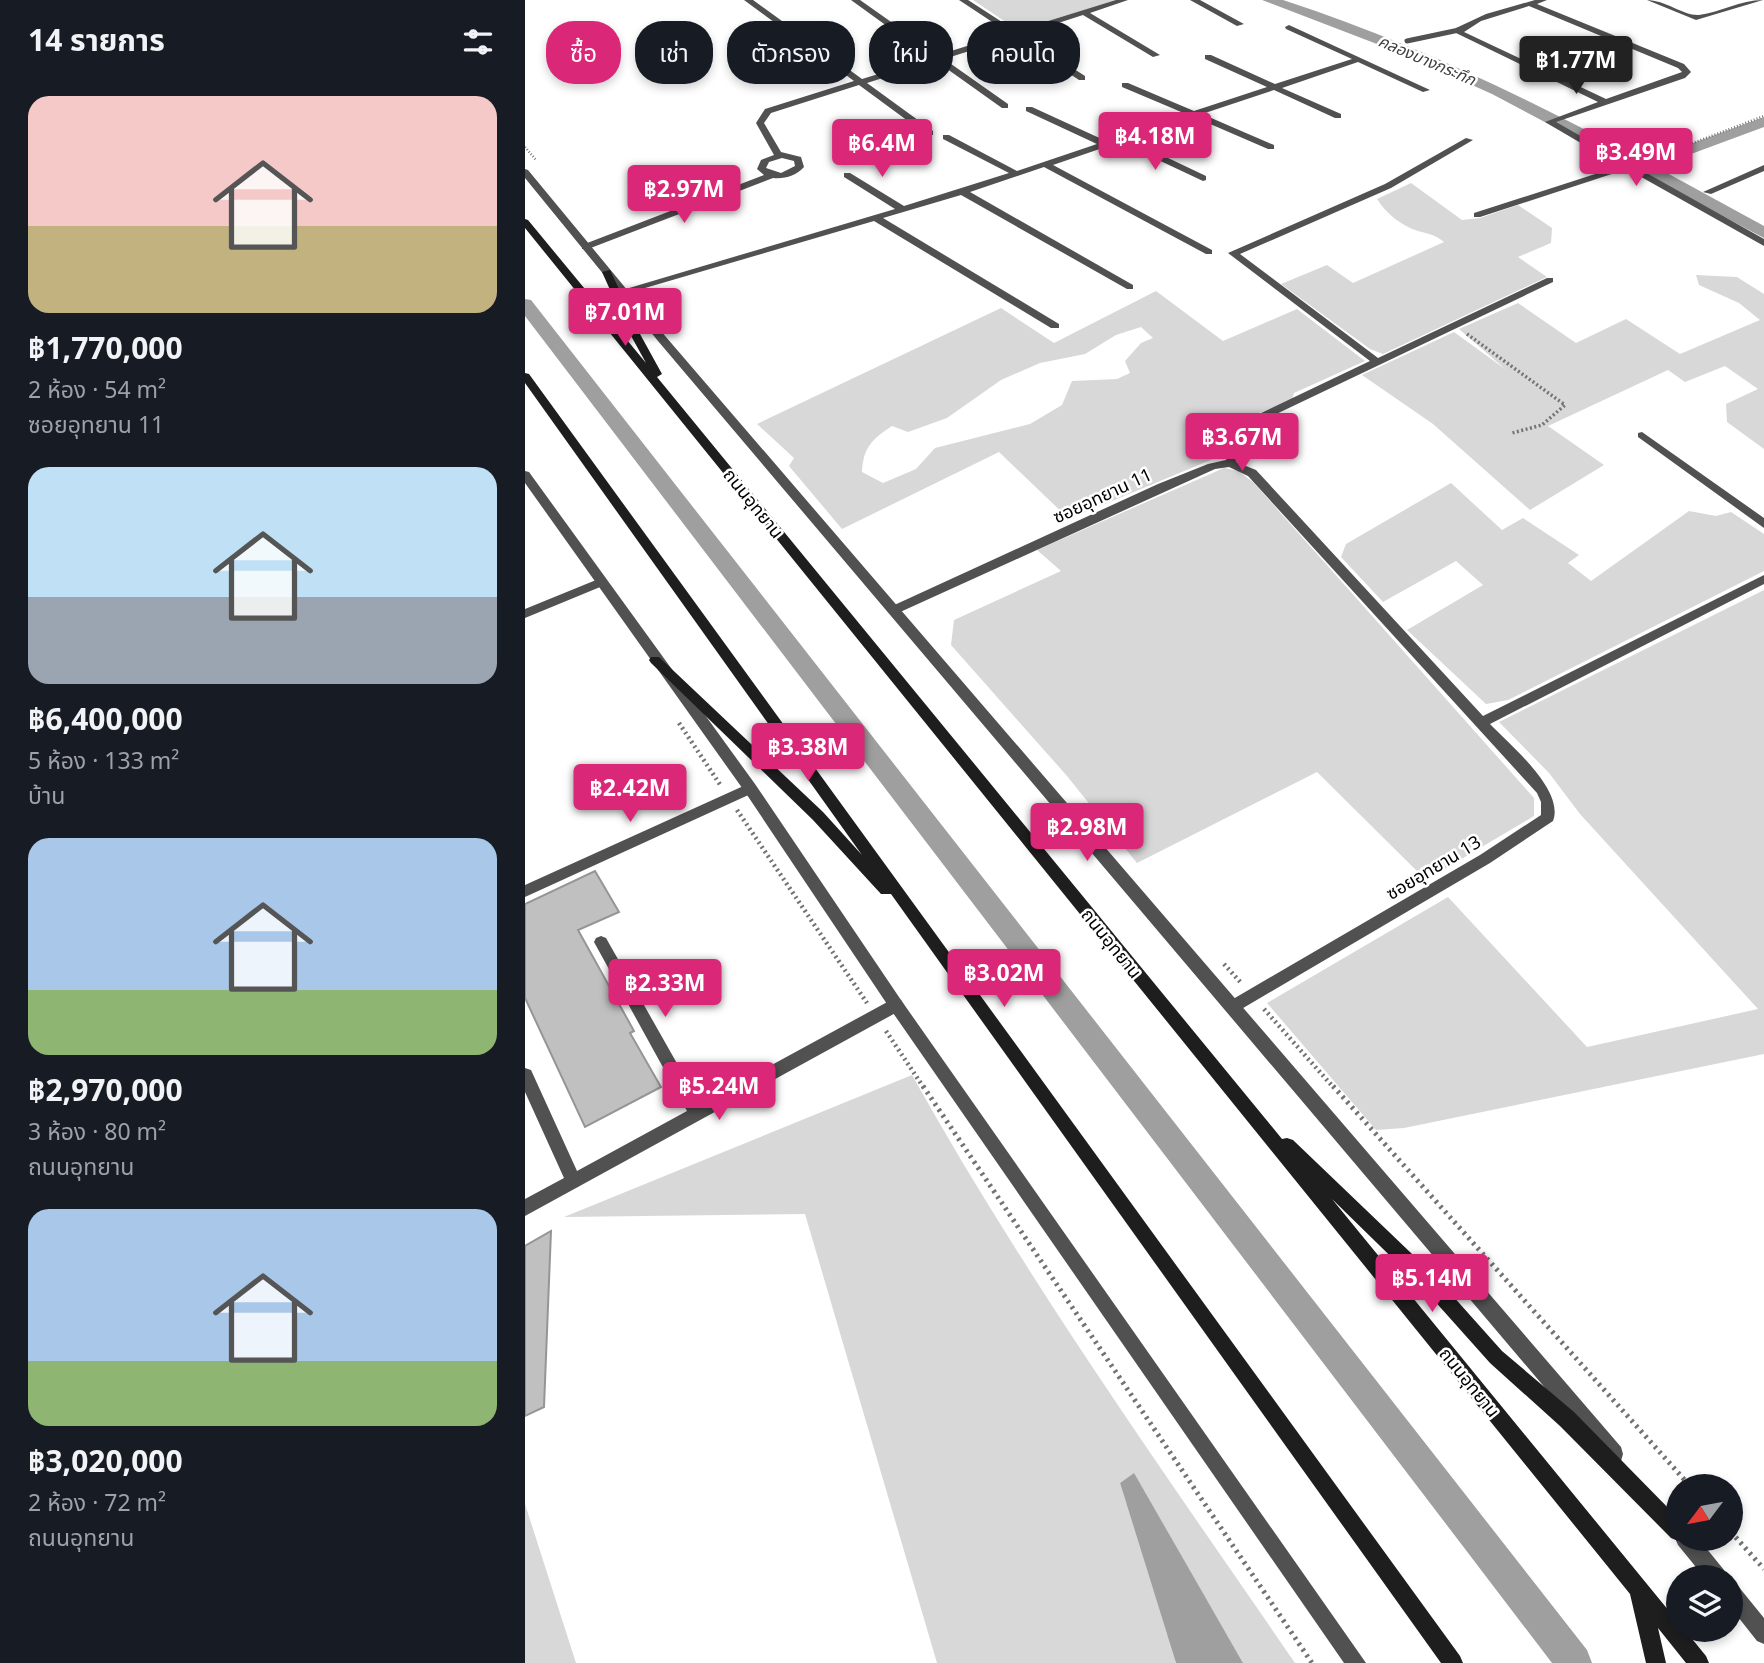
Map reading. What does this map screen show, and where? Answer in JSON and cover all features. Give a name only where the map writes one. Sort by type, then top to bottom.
[{"type":"main road","name":"ถนนอุทยาน","points":[[525,222],[1699,1663]]},
{"type":"main road","points":[[607,272],[635,334],[676,408]]},
{"type":"main road","points":[[525,376],[1453,1663]]},
{"type":"main road","points":[[656,660],[818,816],[929,937]]},
{"type":"main road","points":[[1214,1068],[1317,1176],[1429,1282],[1496,1357],[1567,1419],[1666,1519]]},
{"type":"main road","points":[[1639,1590],[1656,1663]]},
{"type":"street","points":[[748,0],[930,133]]},
{"type":"street","points":[[855,0],[885,21]]},
{"type":"street","points":[[963,0],[995,21]]},
{"type":"street","points":[[1058,21],[1124,0]]},
{"type":"street","points":[[1194,0],[1240,24]]},
{"type":"street","points":[[1543,0],[1459,30],[1465,36],[1605,102]]},
{"type":"street","points":[[1651,0],[1696,18],[1759,0]]},
{"type":"street","points":[[1530,4],[1681,66],[1687,72],[1549,123],[1764,243]]},
{"type":"street","points":[[1085,13],[1156,55]]},
{"type":"street","points":[[1289,27],[1426,90]]},
{"type":"street","points":[[1208,57],[1338,116]]},
{"type":"street","points":[[624,291],[962,192],[1359,59]]},
{"type":"street","points":[[953,69],[1005,106]]},
{"type":"street","points":[[779,156],[761,123],[768,111],[869,79]]},
{"type":"street","points":[[1125,85],[1271,147]]},
{"type":"street","points":[[1029,109],[1105,144]]},
{"type":"street","points":[[946,137],[1017,174]]},
{"type":"street","points":[[1121,139],[1203,178]]},
{"type":"street","points":[[1377,362],[1233,253],[1388,186],[1469,140]]},
{"type":"street","points":[[585,247],[771,175],[789,174],[800,167],[798,159],[779,156],[761,164],[761,169],[771,175]]},
{"type":"street","points":[[1477,215],[1651,159]]},
{"type":"street","points":[[1045,164],[1209,252]]},
{"type":"street","points":[[1708,192],[1764,169]]},
{"type":"street","name":"ถนนอุทยาน","points":[[525,172],[585,247],[1666,1516]]},
{"type":"street","points":[[847,175],[902,209]]},
{"type":"street","points":[[962,192],[1130,287]]},
{"type":"street","points":[[875,217],[1055,326]]},
{"type":"street","points":[[1230,463],[1238,449],[1240,427],[1551,281]]},
{"type":"street","points":[[1641,435],[1764,524]]},
{"type":"street","name":"ซอยอุทยาน 11","points":[[894,610],[1162,487],[1212,466],[1230,463]]},
{"type":"street","name":"ซอยอุทยาน 13","points":[[1230,463],[1252,473],[1483,722],[1543,790],[1548,802],[1548,817],[1485,859],[1233,1007]]},
{"type":"street","points":[[525,475],[750,788],[896,1005],[1356,1663]]},
{"type":"street","points":[[1483,722],[1764,579]]},
{"type":"street","points":[[525,614],[601,582]]},
{"type":"street","points":[[525,891],[750,788]]},
{"type":"street","points":[[601,942],[696,1113]]},
{"type":"street","points":[[525,1209],[573,1180],[896,1005]]},
{"type":"street","points":[[525,1075],[573,1180]]},
{"type":"street","name":"ถนนอุทยาน","points":[[1695,1551],[1707,1565]]},
{"type":"street","points":[[1743,1608],[1764,1634]]},
{"type":"lane","points":[[1406,41],[1459,30]]},
{"type":"path","points":[[1651,159],[1764,116]]},
{"type":"path","points":[[525,147],[542,168]]},
{"type":"path","points":[[1455,325],[1565,405],[1559,415],[1522,434],[1512,433]]},
{"type":"path","points":[[677,721],[1312,1663]]},
{"type":"path","points":[[1216,956],[1679,1474]]},
{"type":"path","points":[[1743,1545],[1764,1569]]},
{"type":"shaded area","points":[[973,0],[1118,0],[1051,21],[1004,21]]},
{"type":"shaded area","points":[[1411,183],[1462,220],[1480,218],[1518,205],[1552,228],[1551,243],[1518,257],[1547,277],[1383,354],[1370,349],[1281,284],[1327,265],[1353,283],[1444,242],[1400,222],[1389,214],[1377,199]]},
{"type":"shaded area","points":[[1696,275],[1737,277],[1764,294],[1764,449],[1727,422],[1726,404],[1758,389],[1725,366],[1685,382],[1668,370],[1548,426],[1604,465],[1530,510],[1433,424],[1362,375],[1454,332],[1505,369],[1459,329],[1518,303],[1576,343],[1626,319],[1680,354],[1760,320],[1739,303],[1699,285]]},
{"type":"shaded area","points":[[1156,291],[1223,341],[1297,309],[1365,361],[1294,393],[1292,400],[1213,431],[1227,446],[1225,454],[1069,519],[999,452],[842,529],[789,466],[794,458],[757,424],[1001,308],[1054,343]],"holes":[[[1141,327],[1153,338],[1141,343],[1125,361],[1130,373],[1117,379],[1072,381],[1062,405],[1030,424],[935,448],[916,469],[883,483],[862,472],[864,457],[870,445],[892,426],[908,432],[947,418],[1001,380],[1040,363],[1085,354],[1116,335]]]},
{"type":"shaded area","points":[[1224,468],[1238,471],[1253,482],[1534,798],[1534,816],[1426,880],[1317,772],[1137,863],[1067,776],[951,645],[954,620],[1061,571],[1037,550]]},
{"type":"shaded area","points":[[1451,483],[1502,530],[1523,518],[1579,555],[1568,563],[1591,581],[1689,511],[1716,516],[1731,512],[1764,534],[1764,571],[1508,700],[1486,704],[1407,630],[1483,585],[1456,561],[1383,602],[1341,557],[1346,544]]},
{"type":"shaded area","points":[[1764,590],[1764,1054],[1404,1128],[1376,1130],[1267,1003],[1448,897],[1587,1047],[1758,1009],[1580,814],[1549,773],[1499,722]]},
{"type":"shaded area","points":[[912,1075],[1048,1300],[1295,1663],[1243,1663],[1133,1474],[1120,1483],[1176,1663],[937,1663],[805,1214],[564,1217]]},
{"type":"shaded area","points":[[1134,1473],[1243,1663],[1176,1663],[1120,1483]]},
{"type":"shaded area","points":[[525,1504],[576,1663],[525,1663]]},
{"type":"building","points":[[595,871],[619,912],[578,930],[634,1031],[630,1033],[661,1087],[585,1127],[525,998],[525,904]]},
{"type":"building","points":[[551,1231],[544,1407],[525,1416],[525,1246]]},
{"type":"waterway","name":"คลองบางกระทึก","points":[[1269,0],[1363,32],[1453,70],[1585,136],[1764,233]]},
{"type":"waterway","points":[[1643,167],[1764,122]]},
{"type":"waterway","points":[[525,304],[1574,1663]]}]
